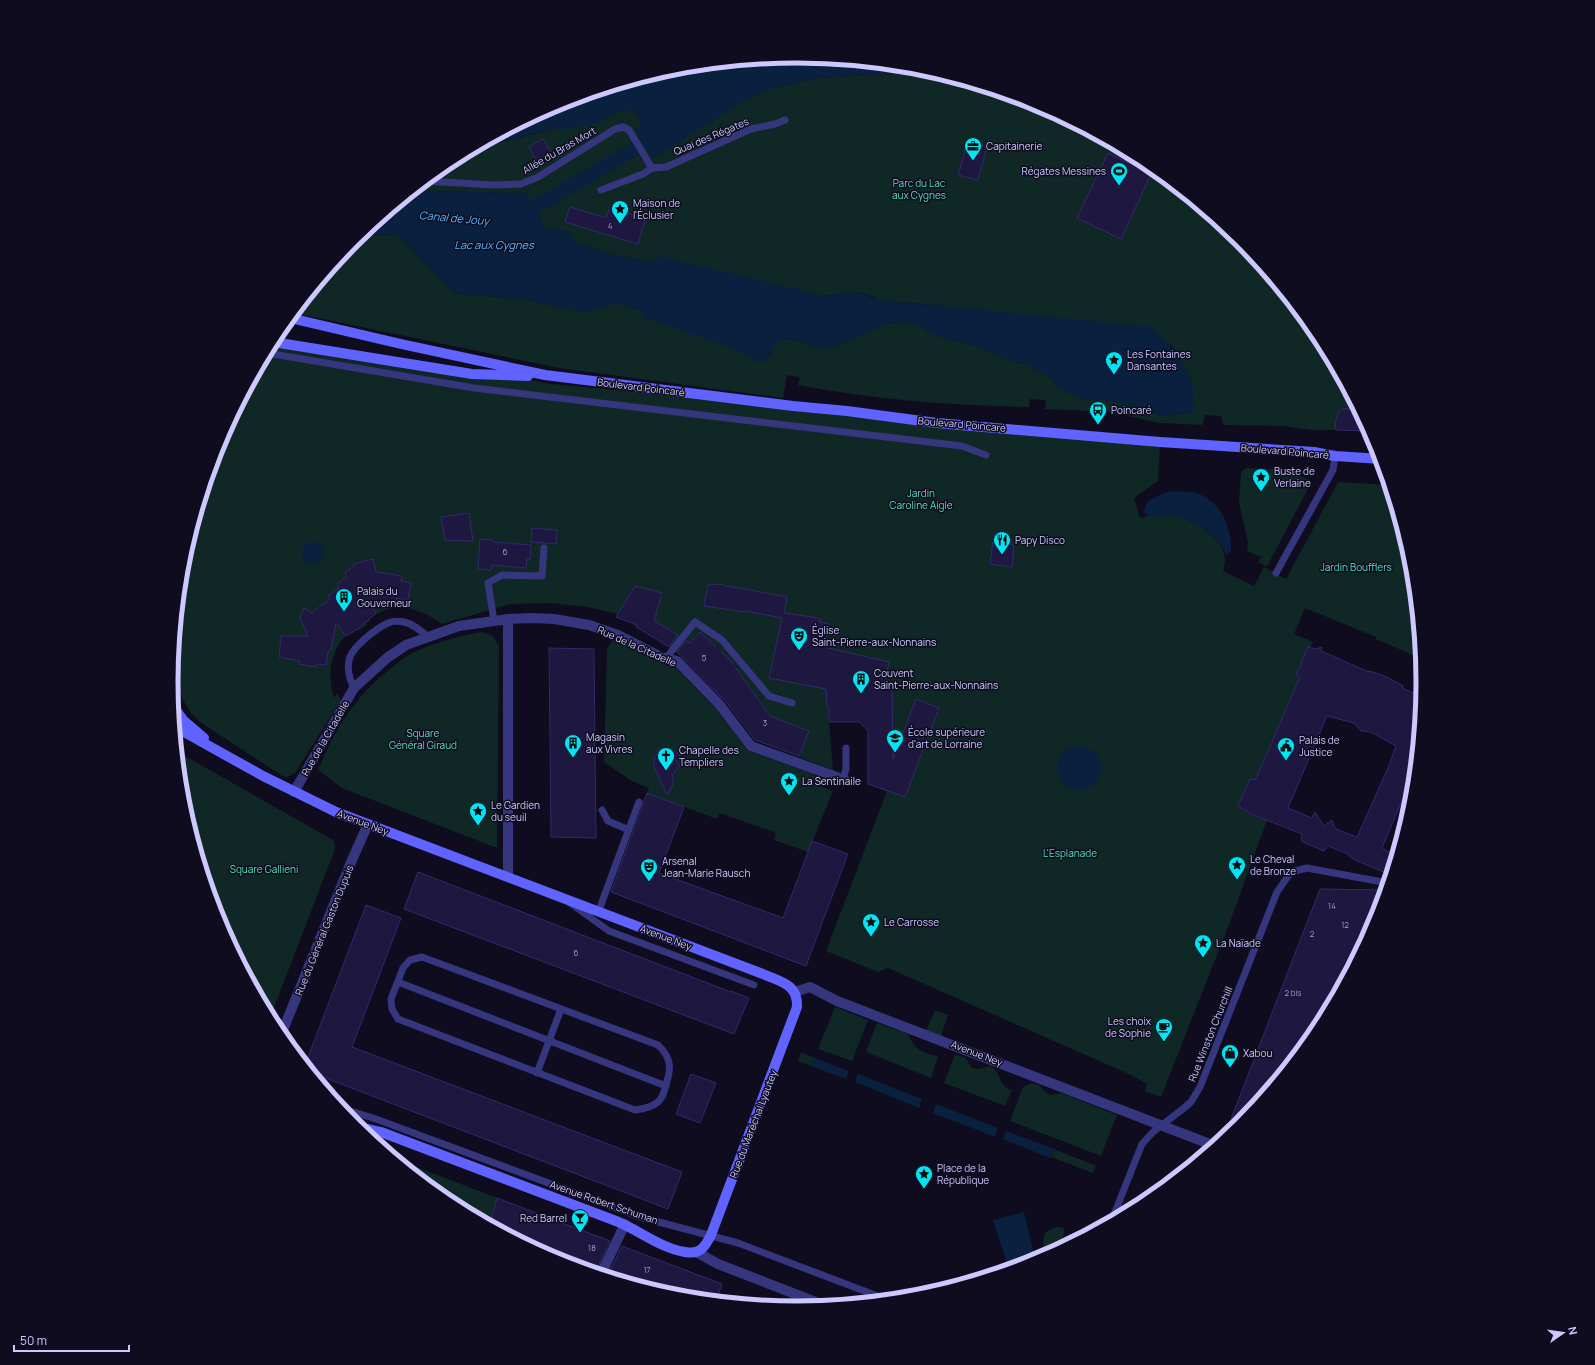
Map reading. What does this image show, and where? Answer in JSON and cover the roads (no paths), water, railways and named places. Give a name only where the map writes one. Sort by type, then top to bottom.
[{"type":"street","name":"Boulevard Poincaré","points":[[296,319],[545,375],[937,423],[1160,442],[1314,452],[1335,456],[1375,459]]},
{"type":"street","name":"Boulevard Poincaré","points":[[279,343],[472,374],[545,375]]},
{"type":"street","name":"Rue de la Citadelle","points":[[294,792],[354,688],[388,658],[406,646],[428,636],[460,626],[508,619],[554,619],[589,625],[618,635],[677,662],[693,676],[718,704],[751,746],[844,780]]},
{"type":"street","points":[[508,619],[508,877]]},
{"type":"street","points":[[179,714],[183,720],[221,752]]},
{"type":"street","name":"Avenue Ney","points":[[180,730],[294,792],[336,812],[764,974],[790,986],[795,992],[810,987],[837,1001],[1210,1144]]},
{"type":"street","name":"Rue du Général Gaston Dupuis","points":[[283,1028],[368,824]]},
{"type":"street","name":"Rue du Maréchal Lyautey","points":[[698,1253],[705,1247],[711,1235],[797,1007],[795,992]]},
{"type":"street","name":"Avenue Robert Schuman","points":[[368,1129],[381,1132],[625,1224],[676,1250],[685,1253],[698,1253],[718,1264],[815,1302]]},
{"type":"street","points":[[603,1270],[625,1224]]},
{"type":"lane","name":"Quai des Régates","points":[[601,190],[643,174],[650,165],[666,167],[751,130],[785,120]]},
{"type":"lane","name":"Allée du Bras Mort","points":[[433,181],[493,185],[521,184],[538,177],[614,129],[623,127],[629,130],[650,165]]},
{"type":"lane","points":[[272,354],[474,388],[962,446],[986,455]]},
{"type":"lane","points":[[1276,573],[1333,470],[1335,456]]},
{"type":"lane","points":[[494,621],[488,583],[502,576],[542,576],[544,548]]},
{"type":"lane","points":[[354,688],[350,679],[348,660],[354,650],[365,639],[388,623],[396,622],[404,622],[418,628],[428,636]]},
{"type":"lane","points":[[666,658],[695,622],[722,640],[769,696],[792,703]]},
{"type":"lane","points":[[844,780],[846,770],[846,748]]},
{"type":"lane","points":[[598,910],[639,802]]},
{"type":"lane","points":[[602,810],[608,821],[629,830]]},
{"type":"lane","name":"Rue Winston Churchill","points":[[1114,1215],[1142,1144],[1153,1132],[1191,1102],[1200,1087],[1277,892],[1291,872],[1304,868],[1316,869],[1384,881]]},
{"type":"lane","points":[[563,898],[609,931],[754,985]]},
{"type":"lane","points":[[422,957],[561,1009],[658,1045],[666,1052],[670,1063],[669,1075],[662,1098],[657,1103],[644,1109],[635,1110],[398,1019],[392,1010],[391,999],[403,968],[410,960],[422,957]]},
{"type":"lane","points":[[398,982],[666,1086]]},
{"type":"lane","points":[[537,1073],[561,1009]]},
{"type":"lane","name":"Avenue Robert Schuman","points":[[351,1112],[376,1119],[640,1217],[738,1243],[879,1297]]},
{"type":"water","name":"Lac aux Cygnes","points":[[757,64],[838,64],[878,68],[915,74],[892,74],[817,78],[771,88],[748,98],[653,159],[647,150],[539,213],[543,227],[570,232],[574,242],[614,255],[651,262],[655,261],[659,256],[826,296],[859,292],[871,297],[895,302],[1152,327],[1174,351],[1187,371],[1192,386],[1193,412],[1162,416],[1128,404],[1100,399],[1080,398],[1061,389],[1047,375],[1024,363],[1013,362],[977,346],[947,339],[931,333],[915,324],[901,322],[887,323],[846,342],[824,349],[792,340],[781,339],[776,344],[765,362],[759,362],[735,349],[645,318],[642,311],[618,303],[583,312],[528,300],[455,293],[398,235],[370,234],[420,191],[526,193],[532,201],[640,138],[635,130],[641,126],[639,117],[633,111],[622,110],[600,122],[590,125],[545,131],[495,142],[560,110],[598,96],[637,84],[717,68]]},
{"type":"water","points":[[1172,491],[1197,493],[1212,502],[1218,509],[1227,524],[1231,542],[1231,551],[1226,556],[1217,540],[1202,527],[1174,516],[1158,515],[1147,517],[1146,513],[1143,513],[1148,501]]},
{"type":"water","points":[[313,542],[321,545],[324,553],[321,561],[313,564],[305,561],[302,553],[305,545]]},
{"type":"water","points":[[1079,746],[1091,750],[1097,756],[1101,768],[1097,780],[1091,786],[1079,790],[1067,786],[1061,780],[1057,768],[1061,756],[1067,750]]},
{"type":"water","points":[[815,1058],[849,1071],[846,1079],[811,1066]]},
{"type":"water","points":[[858,1074],[922,1099],[919,1108],[855,1082]]},
{"type":"water","points":[[936,1104],[998,1128],[995,1137],[933,1113]]},
{"type":"water","points":[[1006,1131],[1054,1149],[1050,1158],[1003,1139]]},
{"type":"water","points":[[1024,1212],[1034,1255],[1007,1265],[993,1220]]},
{"type":"place","name":"Capitainerie","points":[[973,161]]},
{"type":"place","name":"Régates Messines","points":[[1119,186]]},
{"type":"place","name":"Maison de l'Éclusier","points":[[620,224]]},
{"type":"place","name":"Les Fontaines Dansantes","points":[[1114,375]]},
{"type":"place","name":"Poincaré","points":[[1098,425]]},
{"type":"place","name":"Buste de Verlaine","points":[[1261,492]]},
{"type":"place","name":"Papy Disco","points":[[1002,555]]},
{"type":"place","name":"Palais du Gouverneur","points":[[344,612]]},
{"type":"place","name":"Église Saint-Pierre-aux-Nonnains","points":[[799,651]]},
{"type":"place","name":"Couvent Saint-Pierre-aux-Nonnains","points":[[861,694]]},
{"type":"place","name":"École supérieure d'art de Lorraine","points":[[895,753]]},
{"type":"place","name":"Magasin aux Vivres","points":[[573,758]]},
{"type":"place","name":"Palais de Justice","points":[[1286,761]]},
{"type":"place","name":"Chapelle des Templiers","points":[[666,771]]},
{"type":"place","name":"La Sentinaile","points":[[789,796]]},
{"type":"place","name":"Le Gardien du seuil","points":[[478,826]]},
{"type":"place","name":"Le Cheval de Bronze","points":[[1237,880]]},
{"type":"place","name":"Arsenal Jean-Marie Rausch","points":[[649,882]]},
{"type":"place","name":"Le Carrosse","points":[[871,937]]},
{"type":"place","name":"La Naïade","points":[[1203,958]]},
{"type":"place","name":"Les choix de Sophie","points":[[1164,1042]]},
{"type":"place","name":"Xabou","points":[[1230,1068]]},
{"type":"place","name":"Place de la République","points":[[924,1189]]},
{"type":"place","name":"Red Barrel","points":[[580,1233]]},
{"type":"park label","name":"Parc du Lac aux Cygnes","points":[[919,188]]},
{"type":"park label","name":"Jardin Caroline Aigle","points":[[921,498]]},
{"type":"park label","name":"Jardin Boufflers","points":[[1356,567]]},
{"type":"park label","name":"Square Général Giraud","points":[[423,738]]},
{"type":"park label","name":"L'Esplanade","points":[[1070,853]]},
{"type":"park label","name":"Square Gallieni","points":[[264,869]]},
{"type":"water label","name":"Canal de Jouy","points":[[454,218]]}]
